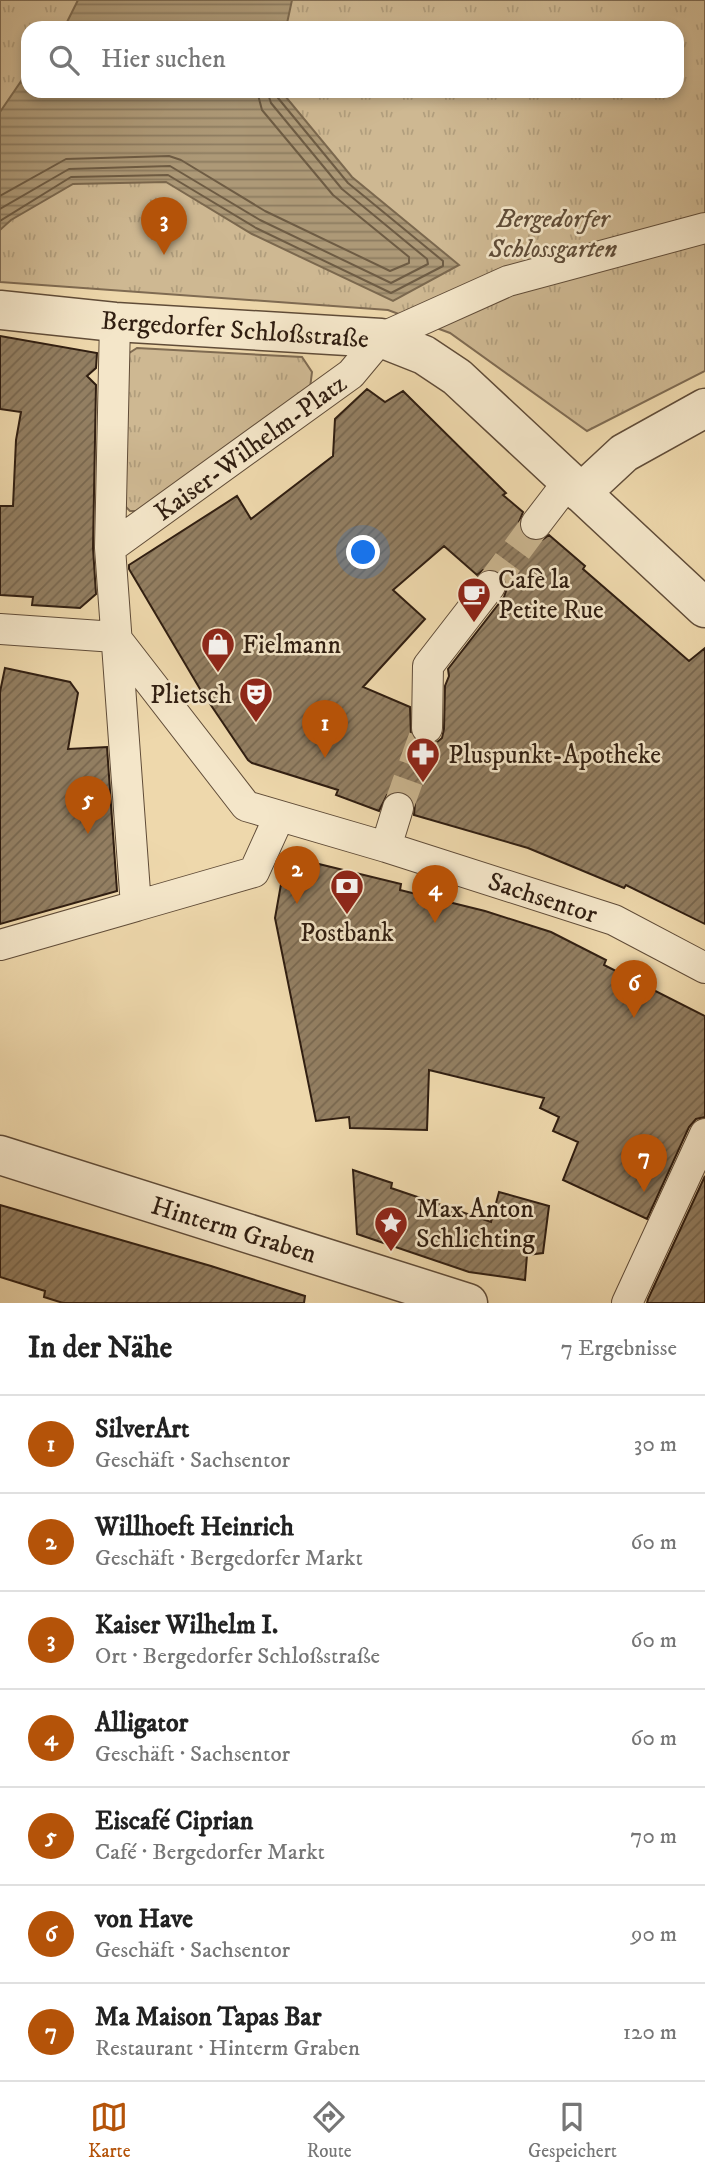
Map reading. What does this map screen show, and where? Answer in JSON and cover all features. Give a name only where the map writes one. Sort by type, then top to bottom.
[{"type":"street","points":[[382,338],[508,281],[705,228]]},
{"type":"street","name":"Bergedorfer Schloßstraße","points":[[0,310],[115,322],[382,338],[424,355],[457,377],[705,608]]},
{"type":"street","name":"Kaiser-Wilhelm-Platz","points":[[115,322],[110,548],[136,906]]},
{"type":"street","name":"Kaiser-Wilhelm-Platz","points":[[110,548],[351,374],[382,338]]},
{"type":"street","points":[[536,524],[575,487],[624,453],[705,408]]},
{"type":"street","points":[[427,728],[428,666],[490,586]]},
{"type":"street","points":[[0,629],[115,637]]},
{"type":"street","name":"Sachsentor","points":[[115,637],[246,806],[386,847],[614,920],[705,968]]},
{"type":"street","points":[[386,847],[398,808]]},
{"type":"street","points":[[0,945],[254,872],[279,817]]},
{"type":"street","points":[[627,1303],[705,1134]]},
{"type":"street","name":"Hinterm Graben","points":[[0,1155],[468,1303]]},
{"type":"green space","name":"Bergedorfer Schlossgarten","points":[[0,0],[705,0],[705,371],[587,431],[450,333],[388,310],[0,282]]},
{"type":"green space","points":[[137,348],[302,357],[312,372],[310,388],[146,511],[130,511],[120,501],[123,357]]},
{"type":"water","points":[[78,0],[292,0],[288,21],[68,21]]},
{"type":"water","points":[[21,81],[21,98],[287,98],[352,177],[459,265],[393,301],[252,234],[166,182],[73,184],[11,220],[0,230],[0,112]]},
{"type":"building","points":[[0,336],[97,353],[96,368],[87,376],[96,385],[93,548],[96,594],[80,608],[32,605],[33,597],[0,595],[0,506],[13,506],[16,440],[21,412],[0,409]]},
{"type":"building","points":[[367,389],[385,402],[403,391],[506,493],[503,495],[523,512],[519,522],[520,531],[526,538],[542,540],[549,535],[585,566],[583,569],[689,661],[705,648],[705,924],[626,885],[624,888],[528,848],[414,815],[415,803],[404,792],[395,791],[387,795],[379,811],[336,795],[338,790],[248,760],[200,689],[129,565],[237,496],[251,519],[333,456],[335,419]],"holes":[[[444,546],[477,575],[483,570],[500,572],[506,579],[504,597],[448,669],[442,738],[436,743],[417,743],[411,736],[410,707],[363,687],[425,619],[393,590]]]},
{"type":"building","points":[[5,668],[70,682],[78,693],[68,749],[107,747],[117,891],[0,924],[0,692]]},
{"type":"building","points":[[286,856],[401,884],[400,890],[485,911],[551,932],[606,960],[604,965],[705,1016],[705,1117],[696,1119],[689,1127],[647,1219],[563,1180],[578,1142],[553,1131],[559,1117],[540,1108],[544,1098],[429,1070],[427,1130],[350,1128],[349,1117],[316,1121],[275,918]]},
{"type":"building","points":[[353,1170],[392,1183],[391,1188],[491,1222],[499,1192],[549,1206],[543,1253],[527,1255],[525,1280],[469,1272],[357,1234]]},
{"type":"building","points":[[705,1176],[705,1303],[647,1303],[648,1299]]},
{"type":"building","points":[[0,1205],[305,1296],[304,1303],[63,1303],[44,1297],[45,1291],[0,1277]]},
{"type":"tunnel","points":[[490,586],[536,524]]},
{"type":"tunnel","points":[[398,808],[427,728]]},
{"type":"place","name":"Kaiser Wilhelm I.","points":[[164,255]]},
{"type":"place","name":"Cafè la Petite Rue","points":[[474,624]]},
{"type":"place","name":"Fielmann","points":[[218,674]]},
{"type":"place","name":"Plietsch","points":[[256,724]]},
{"type":"place","name":"SilverArt","points":[[325,758]]},
{"type":"place","name":"Pluspunkt-Apotheke","points":[[423,784]]},
{"type":"place","name":"Eiscafé Ciprian","points":[[88,834]]},
{"type":"place","name":"Willhoeft Heinrich","points":[[297,904]]},
{"type":"place","name":"Postbank","points":[[347,916]]},
{"type":"place","name":"Alligator","points":[[435,923]]},
{"type":"place","name":"von Have","points":[[634,1018]]},
{"type":"place","name":"Ma Maison Tapas Bar","points":[[644,1192]]},
{"type":"place","name":"Max Anton Schlichting","points":[[391,1253]]}]
